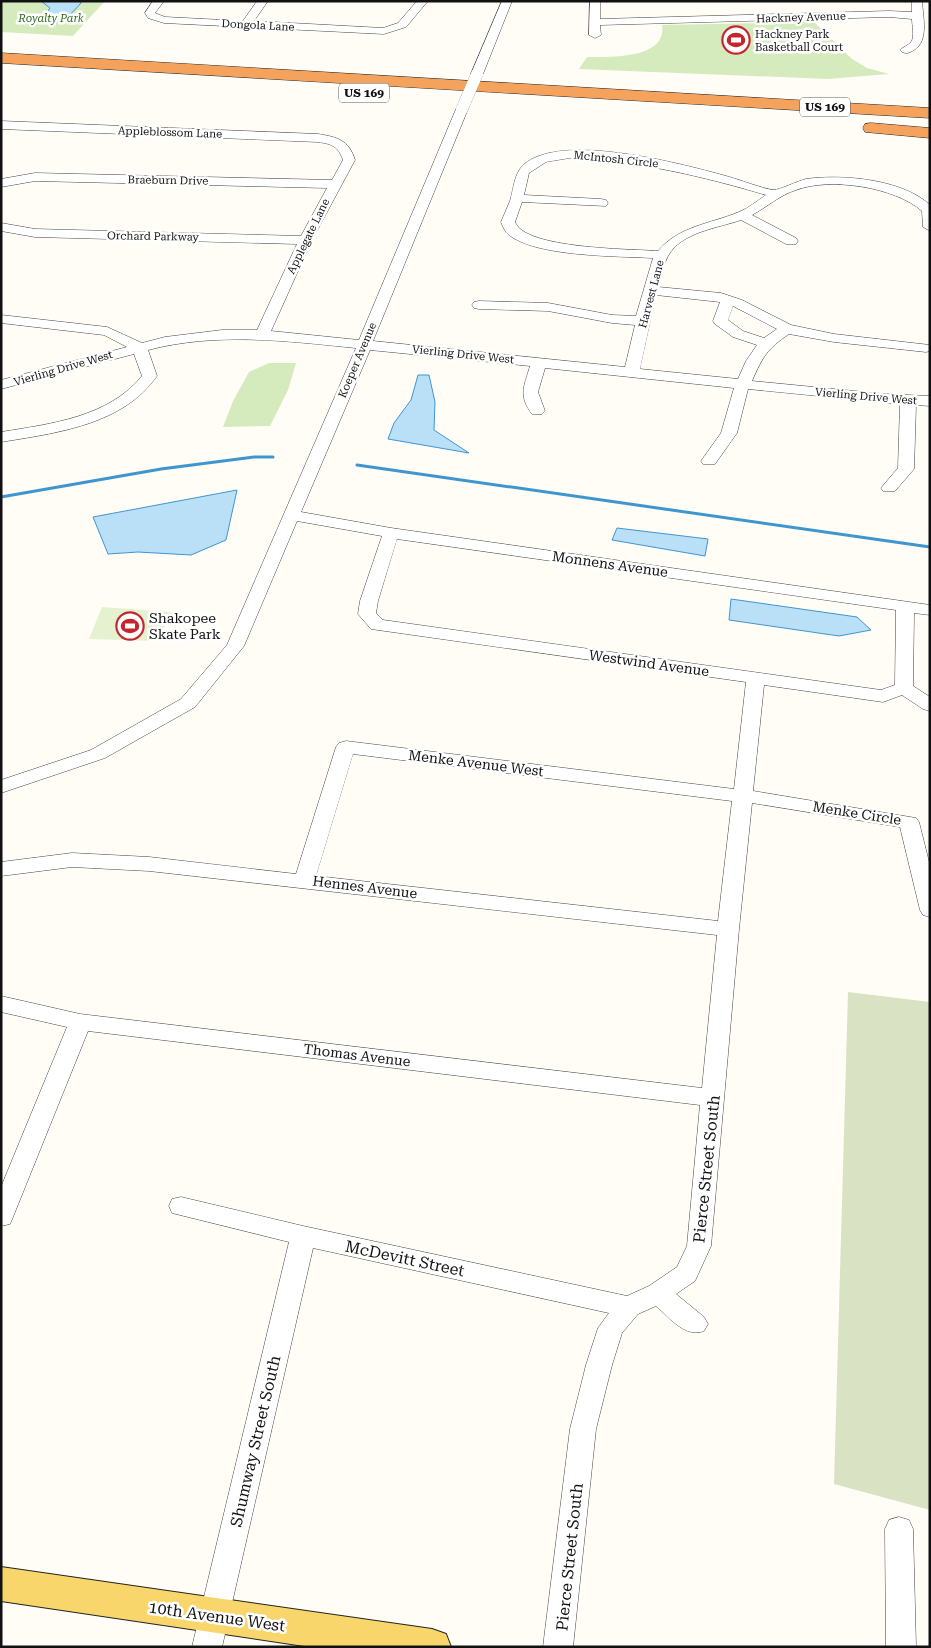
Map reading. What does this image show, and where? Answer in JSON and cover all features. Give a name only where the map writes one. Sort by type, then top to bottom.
[{"type":"highway","name":"US 169","points":[[1,58],[724,107],[930,126]]},
{"type":"highway","name":"US 169","points":[[1,71],[724,107],[930,113]]},
{"type":"highway","points":[[724,107],[930,104]]},
{"type":"highway","points":[[724,107],[792,121]]},
{"type":"highway","points":[[851,126],[930,133]]},
{"type":"main road","name":"10th Avenue West","points":[[1,1584],[210,1632],[432,1647]]},
{"type":"street","name":"Dongola Lane","points":[[158,1],[150,13],[152,16],[164,20],[384,31],[402,25],[419,2]]},
{"type":"street","points":[[246,24],[263,1]]},
{"type":"street","name":"Koeper Avenue","points":[[1,786],[98,754],[188,703],[235,646],[292,515],[507,1]]},
{"type":"street","points":[[594,35],[595,1]]},
{"type":"street","points":[[794,1],[803,17]]},
{"type":"street","points":[[906,50],[916,44],[918,39],[917,1]]},
{"type":"street","name":"Hackney Avenue","points":[[594,22],[889,14],[918,16]]},
{"type":"street","name":"Appleblossom Lane","points":[[1,124],[95,130],[179,131],[318,138],[339,142]]},
{"type":"street","name":"Applegate Lane","points":[[262,334],[305,240],[334,184],[349,160],[346,148],[339,142]]},
{"type":"street","name":"McIntosh Circle","points":[[662,254],[551,246],[531,241],[514,232],[508,222],[517,198],[523,172],[535,162],[550,157],[575,154],[628,159],[678,167],[775,194]]},
{"type":"street","name":"Braeburn Drive","points":[[1,183],[36,177],[334,184]]},
{"type":"street","name":"Harvest Lane","points":[[632,372],[650,290],[662,254],[684,234],[742,215],[760,206],[775,194],[793,186],[816,182],[850,182],[885,187],[915,199],[928,210],[930,227]]},
{"type":"street","points":[[517,198],[601,203]]},
{"type":"street","points":[[742,215],[792,241]]},
{"type":"street","name":"Orchard Parkway","points":[[1,227],[34,233],[305,240]]},
{"type":"street","points":[[650,290],[716,296],[787,329],[834,338],[926,348]]},
{"type":"street","points":[[728,300],[720,321],[738,334],[766,343]]},
{"type":"street","points":[[479,305],[548,306],[612,319],[643,321]]},
{"type":"street","points":[[1,319],[107,331],[139,347],[150,376],[133,396],[96,416],[37,431],[1,437]]},
{"type":"street","points":[[709,461],[729,433],[743,384],[753,361],[766,343],[787,329]]},
{"type":"street","name":"Vierling Drive West","points":[[1,385],[165,341],[222,334],[262,334],[908,401],[930,401]]},
{"type":"street","points":[[538,411],[530,397],[529,390],[539,362]]},
{"type":"street","points":[[889,488],[906,469],[908,401]]},
{"type":"street","name":"Monnens Avenue","points":[[292,515],[392,533],[930,610]]},
{"type":"street","name":"Westwind Avenue","points":[[392,533],[369,601],[367,614],[377,625],[883,696],[904,688]]},
{"type":"street","points":[[904,606],[904,688],[930,705]]},
{"type":"street","name":"Pierce Street South","points":[[558,1647],[583,1429],[599,1365],[612,1328],[629,1307],[658,1293],[686,1274],[699,1246],[728,929],[756,678]]},
{"type":"street","name":"Menke Avenue West","points":[[304,880],[346,748],[744,796]]},
{"type":"street","name":"Menke Circle","points":[[744,796],[909,822],[930,910]]},
{"type":"street","name":"Hennes Avenue","points":[[1,869],[72,860],[149,864],[728,929]]},
{"type":"street","name":"Thomas Avenue","points":[[1,1004],[80,1022],[714,1098]]},
{"type":"street","points":[[1,1217],[80,1022]]},
{"type":"street","name":"McDevitt Street","points":[[181,1206],[303,1236],[629,1307]]},
{"type":"street","name":"Shumway Street South","points":[[210,1632],[303,1236]]},
{"type":"street","points":[[658,1293],[695,1324]]},
{"type":"street","points":[[899,1530],[901,1647]]},
{"type":"green space","name":"Royalty Park","points":[[1,1],[105,1],[73,36],[1,32]]},
{"type":"green space","points":[[814,22],[852,59],[867,68],[889,74],[828,79],[579,69],[587,57],[622,56],[647,50],[656,44],[661,36],[662,25]]},
{"type":"green space","points":[[269,363],[296,363],[288,390],[270,426],[223,427],[233,401],[249,372]]},
{"type":"green space","name":"Shakopee Skate Park","points":[[102,607],[172,612],[156,641],[89,639]]},
{"type":"green space","points":[[848,992],[930,1002],[930,1510],[834,1484]]},
{"type":"water","points":[[41,1],[80,1],[81,3],[63,20],[53,24],[42,20],[50,8]]},
{"type":"water","points":[[418,375],[429,375],[435,402],[434,430],[469,453],[388,439],[394,423],[411,400]]},
{"type":"water","points":[[237,490],[226,540],[191,555],[138,552],[108,554],[93,517]]},
{"type":"water","points":[[617,528],[708,539],[705,556],[612,540]]},
{"type":"water","points":[[731,599],[857,617],[871,630],[839,636],[729,620]]},
{"type":"waterway","points":[[1,497],[161,469],[254,457],[273,457]]},
{"type":"waterway","points":[[357,465],[930,547]]},
{"type":"place","name":"Hackney Park Basketball Court","points":[[736,40]]},
{"type":"place","name":"Shakopee Skate Park","points":[[130,626]]}]
